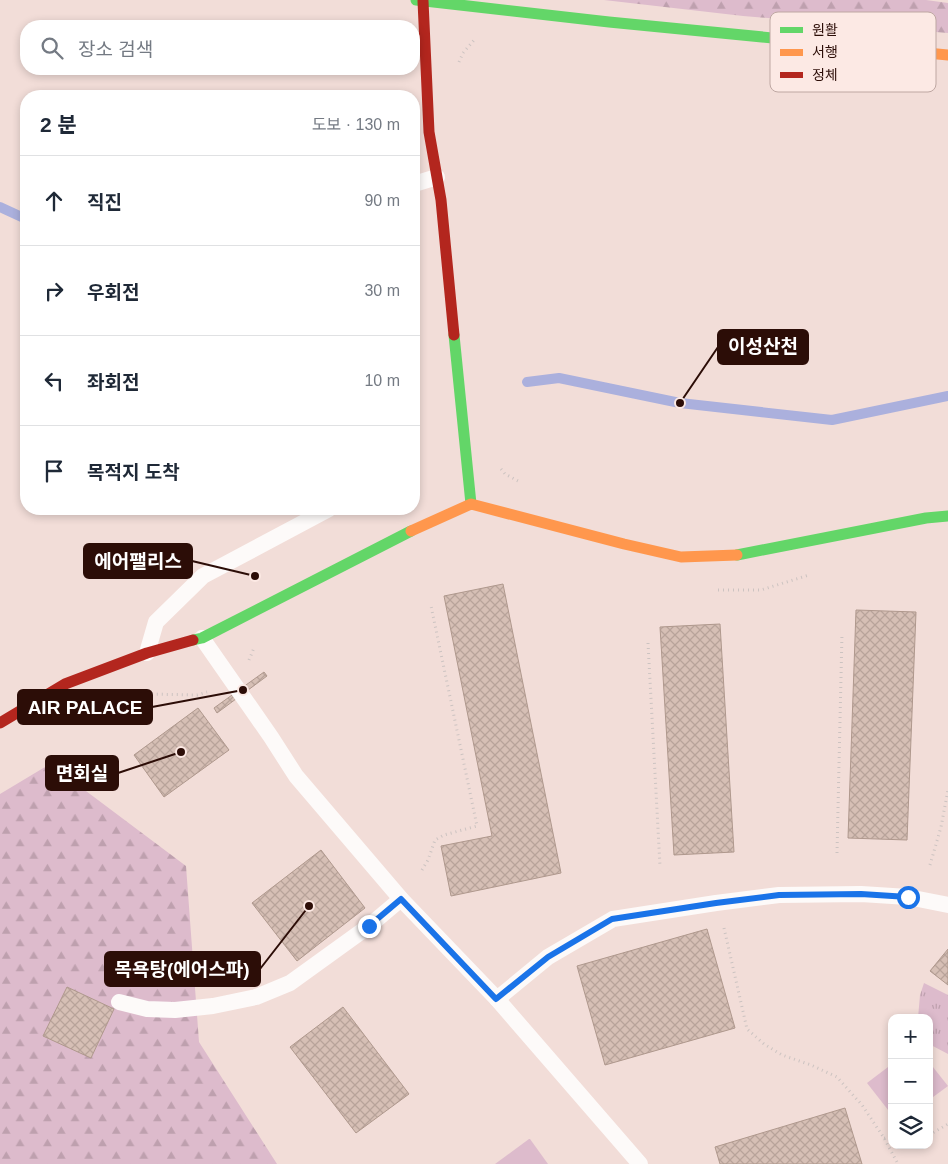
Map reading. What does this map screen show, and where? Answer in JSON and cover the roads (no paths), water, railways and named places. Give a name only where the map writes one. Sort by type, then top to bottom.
[{"type":"street","points":[[416,0],[770,38]]},
{"type":"street","points":[[423,1],[429,132],[441,200],[471,504]]},
{"type":"street","points":[[0,723],[65,684],[147,653],[202,638],[395,538],[471,504],[624,544],[681,556],[730,556],[868,528],[948,516]]},
{"type":"lane","points":[[420,182],[437,177]]},
{"type":"lane","points":[[147,653],[156,622],[203,576],[318,515]]},
{"type":"lane","points":[[202,638],[230,676],[296,776],[401,899],[496,999],[640,1164]]},
{"type":"lane","points":[[496,999],[548,957],[612,919],[779,895],[861,894],[908,897],[948,905]]},
{"type":"lane","points":[[119,1002],[147,1009],[175,1010],[213,1006],[256,997],[290,983],[369,926],[401,899]]},
{"type":"waterway","points":[[0,207],[20,216]]},
{"type":"waterway","points":[[527,382],[559,378],[680,403],[832,420],[948,396]]},
{"type":"place","name":"이성산천","points":[[680,403]]},
{"type":"place","name":"에어팰리스","points":[[255,576]]},
{"type":"place","name":"AIR PALACE","points":[[243,690]]},
{"type":"place","name":"면회실","points":[[181,752]]},
{"type":"place","name":"목욕탕(에어스파)","points":[[309,906]]}]
